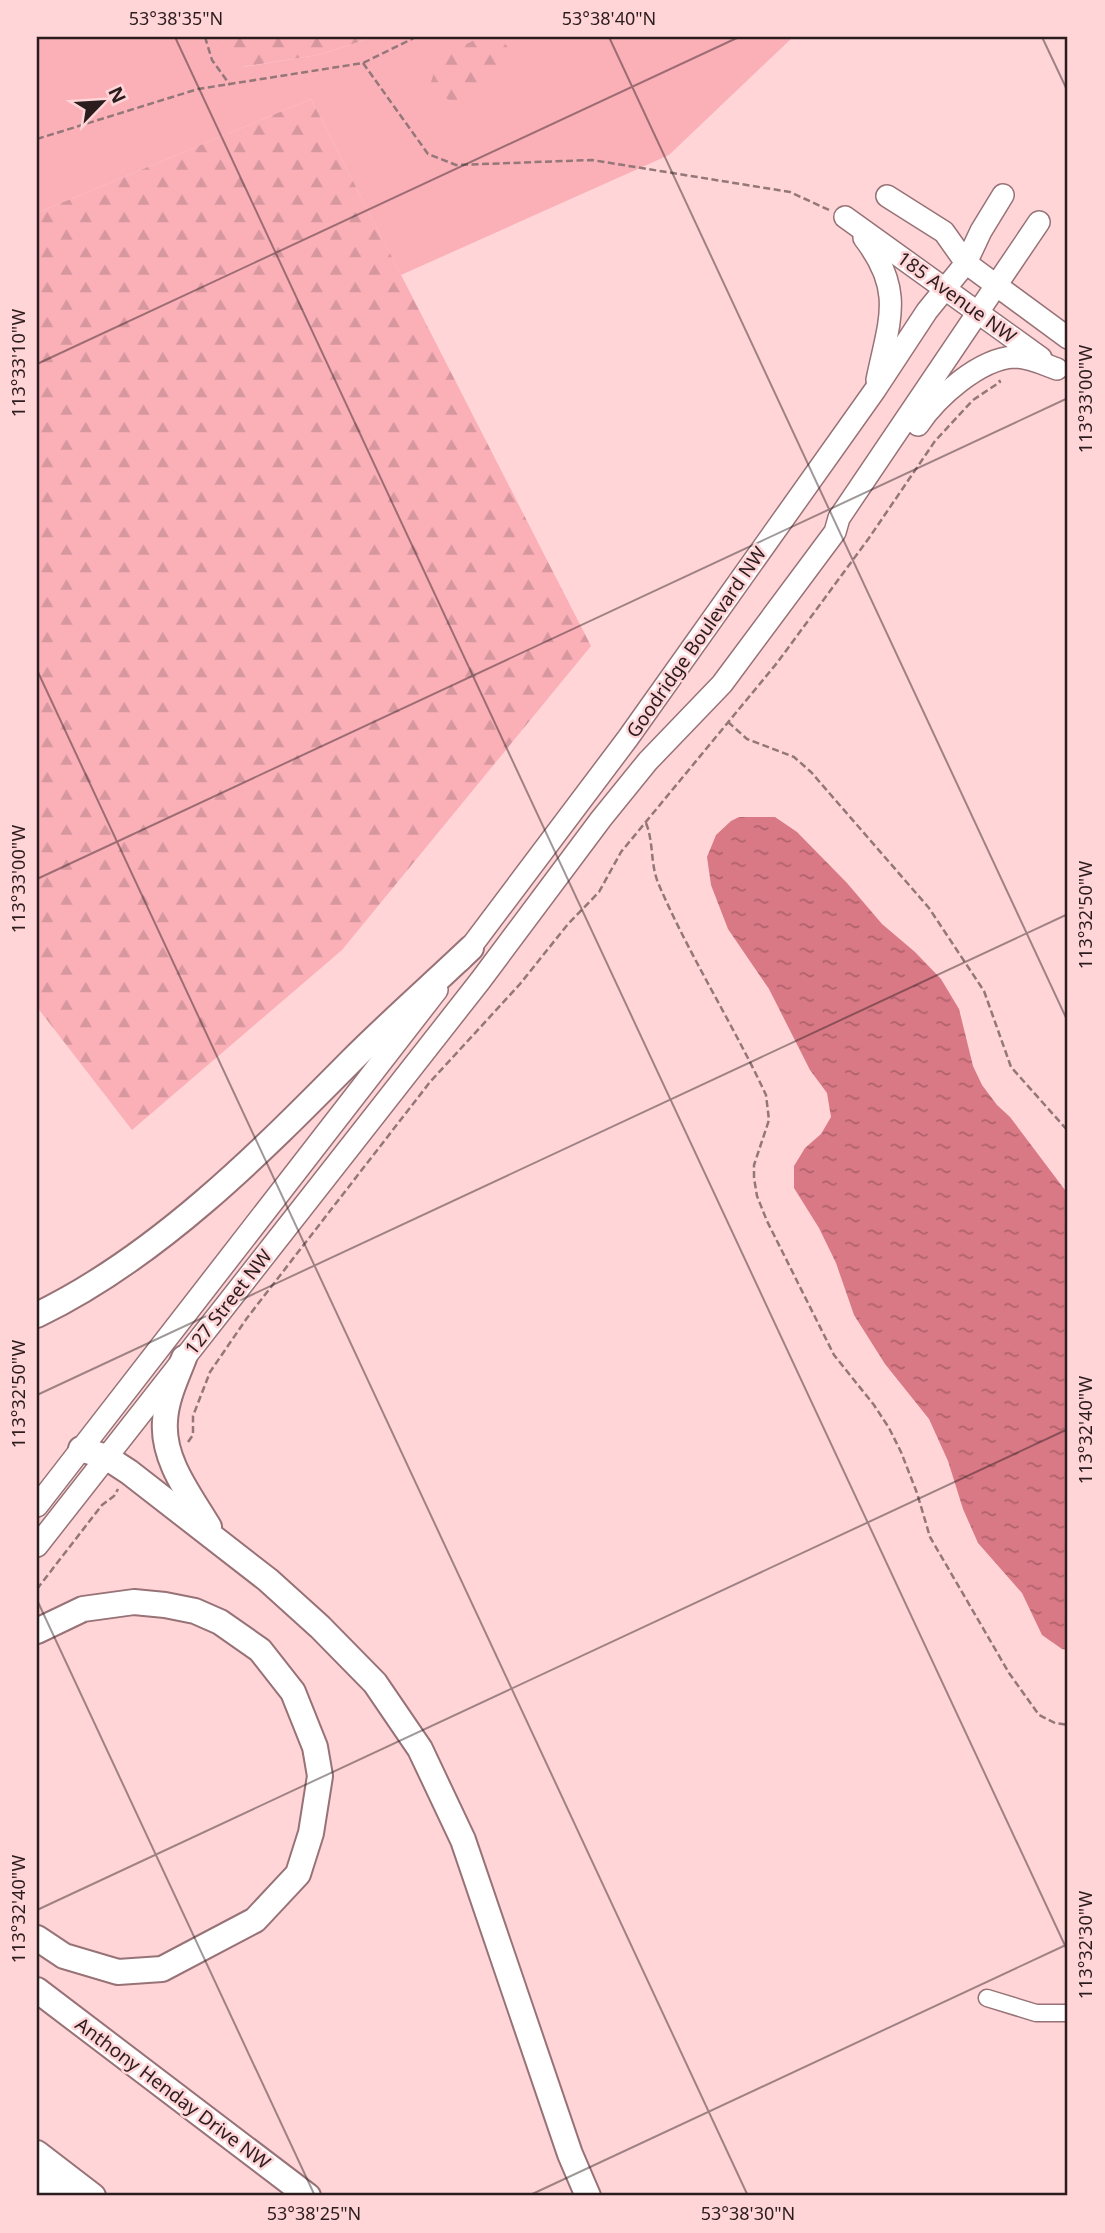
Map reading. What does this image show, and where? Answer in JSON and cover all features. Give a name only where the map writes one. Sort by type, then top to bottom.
[{"type":"highway","points":[[37,1315],[65,1301],[138,1253],[195,1209],[310,1104],[353,1059],[471,948]]},
{"type":"highway","points":[[184,1358],[169,1396],[164,1423],[168,1446],[176,1471],[216,1539]]},
{"type":"highway","points":[[82,1449],[106,1457],[129,1472],[268,1580],[338,1644],[375,1683],[420,1749],[463,1840],[561,2128],[588,2196]]},
{"type":"highway","points":[[37,1632],[83,1609],[134,1602],[195,1611],[220,1622],[260,1650],[293,1692],[315,1747],[320,1776],[311,1833],[298,1874],[255,1920],[162,1969],[118,1972],[64,1956],[37,1938]]},
{"type":"highway","name":"Anthony Henday Drive NW","points":[[37,1990],[308,2196]]},
{"type":"highway","points":[[37,2153],[93,2196]]},
{"type":"highway","points":[[37,2178],[62,2196]]},
{"type":"main road","name":"Goodridge Boulevard NW","points":[[371,1077],[628,738],[944,287],[966,263],[981,231],[1003,195]]},
{"type":"main road","name":"185 Avenue NW","points":[[887,196],[944,232],[966,263],[1068,338]]},
{"type":"main road","name":"185 Avenue NW","points":[[848,220],[1062,373]]},
{"type":"main road","points":[[848,220],[878,257],[891,290],[888,326],[874,390]]},
{"type":"main road","name":"Goodridge Boulevard NW","points":[[420,1058],[601,819],[648,761],[722,684],[835,532],[839,519],[1039,222]]},
{"type":"main road","points":[[835,532],[872,491],[923,417],[959,383],[991,362],[1004,358],[1031,359],[1062,373]]},
{"type":"main road","name":"127 Street NW","points":[[37,1546],[420,1058]]},
{"type":"main road","name":"127 Street NW","points":[[37,1506],[371,1077]]},
{"type":"lane","points":[[987,1998],[1036,2013],[1068,2013]]},
{"type":"path","points":[[205,37],[212,61],[230,85]]},
{"type":"path","points":[[37,139],[198,89],[363,63],[416,37]]},
{"type":"path","points":[[363,63],[428,154],[456,165],[592,160],[790,192],[848,220]]},
{"type":"path","points":[[168,1446],[191,1441],[193,1416],[210,1372],[247,1318],[430,1082],[520,984],[568,924],[598,892],[613,864],[795,639],[935,441],[973,400],[1000,382],[997,375]]},
{"type":"path","points":[[727,722],[747,739],[794,757],[811,772],[906,879],[929,908],[984,991],[1010,1067],[1068,1131]]},
{"type":"path","points":[[645,823],[651,836],[651,857],[658,883],[680,932],[766,1095],[769,1120],[754,1165],[754,1178],[757,1196],[767,1221],[834,1355],[874,1405],[901,1452],[930,1537],[1009,1674],[1039,1715],[1055,1723],[1068,1725]]},
{"type":"path","points":[[37,1589],[102,1505],[114,1496],[129,1472]]},
{"type":"green space","points":[[37,37],[220,37],[243,67],[318,55],[374,37],[793,37],[669,155],[401,275],[311,99],[37,213]]},
{"type":"green space","points":[[220,37],[374,37],[318,55],[242,67]]},
{"type":"green space","points":[[479,38],[502,39],[513,55],[486,80],[452,103],[430,85],[439,57]]},
{"type":"green space","points":[[311,99],[591,646],[342,950],[132,1130],[37,1007],[37,213]]},
{"type":"water","points":[[739,817],[775,817],[797,832],[847,883],[882,924],[941,979],[959,1009],[973,1066],[982,1085],[1010,1117],[1068,1194],[1068,1650],[1062,1649],[1042,1635],[1022,1593],[978,1543],[963,1509],[948,1461],[929,1419],[885,1364],[854,1315],[836,1263],[819,1228],[794,1188],[794,1166],[805,1148],[821,1134],[831,1117],[827,1093],[810,1070],[769,989],[728,929],[711,885],[707,857],[716,835]]}]
